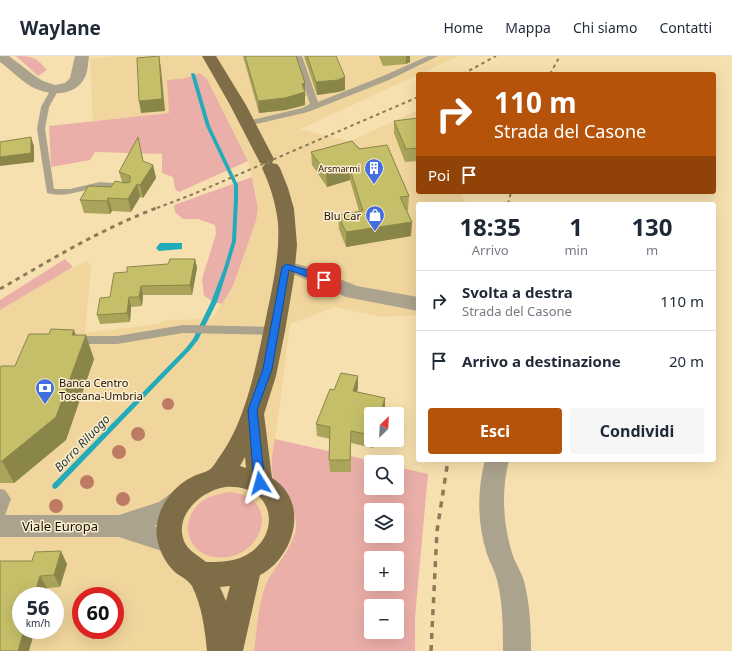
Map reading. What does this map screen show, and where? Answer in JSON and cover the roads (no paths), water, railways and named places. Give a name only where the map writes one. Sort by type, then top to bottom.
[{"type":"main road","points":[[209,56],[238,105],[281,191],[287,225],[286,267],[267,369],[240,442],[225,470],[218,478]]},
{"type":"main road","points":[[225,56],[238,105]]},
{"type":"main road","points":[[253,410],[260,483]]},
{"type":"main road","points":[[200,575],[232,573],[248,568],[261,560],[271,551],[282,528],[283,517],[281,506],[269,489],[260,483],[236,476],[218,478],[200,485],[184,497],[172,514],[170,523],[171,543],[181,560],[200,575],[216,611],[222,651]]},
{"type":"main road","points":[[228,651],[248,568]]},
{"type":"street","points":[[0,56],[36,83],[55,89],[64,88],[77,81],[80,76],[82,56]]},
{"type":"street","points":[[286,267],[305,272],[353,292],[416,304]]},
{"type":"street","points":[[497,462],[492,488],[493,516],[499,552],[511,581],[516,610],[517,651]]},
{"type":"street","name":"Viale Europa","points":[[0,526],[119,526],[142,520],[168,510],[184,497]]},
{"type":"street","name":"Viale Europa","points":[[119,526],[171,543]]},
{"type":"lane","points":[[298,56],[314,102],[313,106]]},
{"type":"lane","points":[[247,124],[305,110],[386,78],[434,56]]},
{"type":"lane","points":[[55,89],[45,107],[41,129],[50,191],[70,192],[100,185],[113,186],[129,192]]},
{"type":"lane","points":[[62,340],[117,340],[183,329],[275,331]]},
{"type":"lane","points":[[0,494],[5,499],[0,511]]},
{"type":"water","points":[[160,243],[182,243],[182,249],[159,251],[156,248]]},
{"type":"waterway","name":"Borro Riluogo","points":[[55,486],[188,349],[195,340],[214,302],[226,268],[234,241],[236,185],[208,126],[193,74]]},
{"type":"railway","points":[[467,72],[496,56]]},
{"type":"railway","points":[[551,72],[560,56]]},
{"type":"railway","points":[[157,208],[191,195],[416,98]]},
{"type":"railway","points":[[508,202],[510,194]]},
{"type":"railway","points":[[0,289],[58,255],[98,234],[159,207]]},
{"type":"railway","points":[[431,651],[437,531],[448,462]]},
{"type":"place","name":"Arsmarmi","points":[[374,185]]},
{"type":"place","name":"Blu Car","points":[[375,232]]},
{"type":"place","name":"Banca Centro Toscana-Umbria","points":[[45,405]]}]
